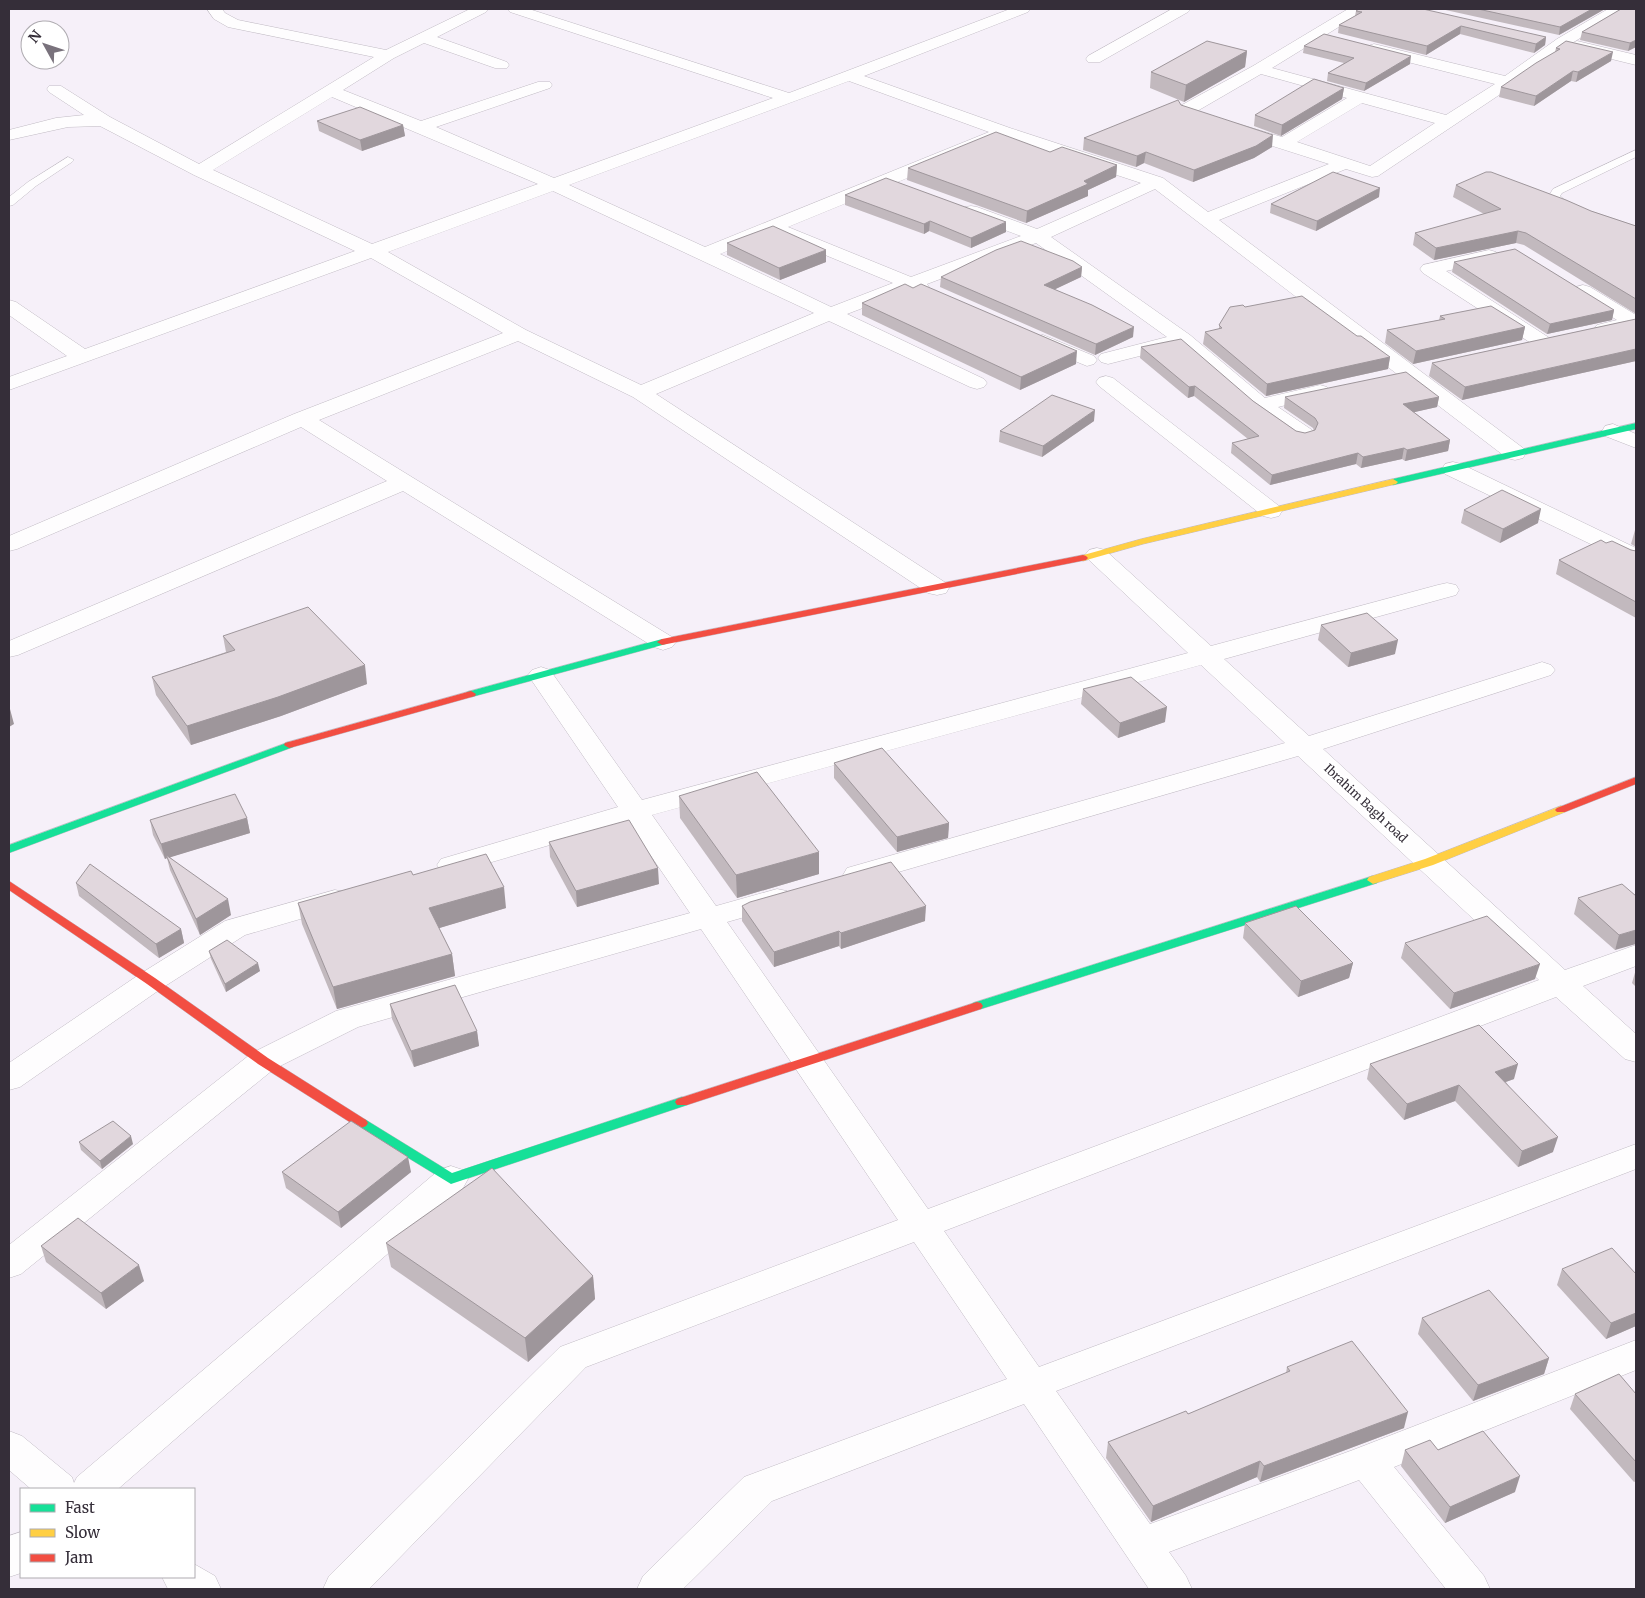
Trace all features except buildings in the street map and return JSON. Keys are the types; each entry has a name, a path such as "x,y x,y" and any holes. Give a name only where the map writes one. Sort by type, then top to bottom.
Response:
{"street":[{"path":"215,9 219,16 233,24 388,55"},
{"path":"200,172 388,55 481,9"},
{"path":"515,9 789,98"},
{"path":"9,384 849,76 1023,9"},
{"path":"1094,59 1183,9"},
{"path":"1203,116 1186,110 1259,69 1358,9"},
{"path":"1221,123 1372,172 1508,82 1607,10"},
{"path":"1316,34 1336,39"},
{"path":"422,37 501,65"},
{"path":"1543,38 1636,60"},
{"path":"1355,44 1508,82"},
{"path":"1259,69 1448,121"},
{"path":"849,76 1004,132 1157,182 1515,453"},
{"path":"422,126 544,85"},
{"path":"56,89 104,121 200,172 371,251 519,334 640,393 937,588"},
{"path":"330,90 422,126 555,184 977,384"},
{"path":"1283,144 1360,97"},
{"path":"9,135 60,122 86,119 104,121"},
{"path":"705,254 1004,132"},
{"path":"1206,219 1344,164"},
{"path":"885,180 912,190"},
{"path":"640,393 829,314 1038,236 1157,182"},
{"path":"957,206 1038,236 1183,339 1261,405 1304,435"},
{"path":"774,227 937,294"},
{"path":"1507,253 1430,269 1553,340 1514,349"},
{"path":"1567,282 1635,323"},
{"path":"9,306 83,357"},
{"path":"1589,333 1635,323"},
{"path":"1026,333 1088,360"},
{"path":"9,544 302,419 519,334"},
{"path":"1108,358 1183,339"},
{"path":"1378,378 1436,366"},
{"path":"1106,382 1271,511"},
{"path":"1261,405 1339,387"},
{"path":"302,419 663,642"},
{"path":"9,849 303,740 663,642 937,588 1097,554 1515,453 1636,426"},
{"path":"1613,431 1636,442"},
{"path":"1453,468 1636,557"},
{"path":"9,650 405,482"},
{"name":"Ibrahim Bagh road","path":"1097,554 1560,983 1636,1051"},
{"path":"426,872 635,811 1447,590"},
{"path":"833,882 1304,746 1542,670"},
{"path":"541,675 1172,1589"},
{"path":"92,1488 451,1179 807,1060 1429,862 1636,780"},
{"path":"9,885 151,981 263,1061 451,1179"},
{"path":"9,1264 263,1061 347,1019 805,890"},
{"path":"9,1080 151,981 235,928 359,892"},
{"path":"343,1589 573,1358 1636,955"},
{"path":"657,1589 758,1489 1030,1384 1636,1156"},
{"path":"1141,1545 1366,1461 1636,1355"},
{"path":"9,1447 57,1488"},
{"path":"1366,1461 1470,1589"},
{"path":"9,1560 20,1550"},
{"path":"184,1578 201,1589"}],"lane":[{"path":"1582,212 1561,204 1554,197 1558,191 1636,153"},
{"path":"9,203 32,184 68,160"}],"traffic: fast":[{"path":"1393,482 1636,426"},
{"path":"471,694 662,642"},
{"path":"9,849 289,745"},
{"path":"977,1006 1373,880"},
{"path":"361,1123 451,1179 682,1102"}],"traffic: slow":[{"path":"1083,558 1141,542 1393,482"},
{"path":"1373,880 1429,862 1561,810"}],"traffic: jam":[{"path":"662,642 1083,558"},
{"path":"289,745 471,694"},
{"path":"1561,810 1636,780"},
{"path":"9,885 151,981 263,1061 361,1123"},
{"path":"682,1102 977,1006"}]}
